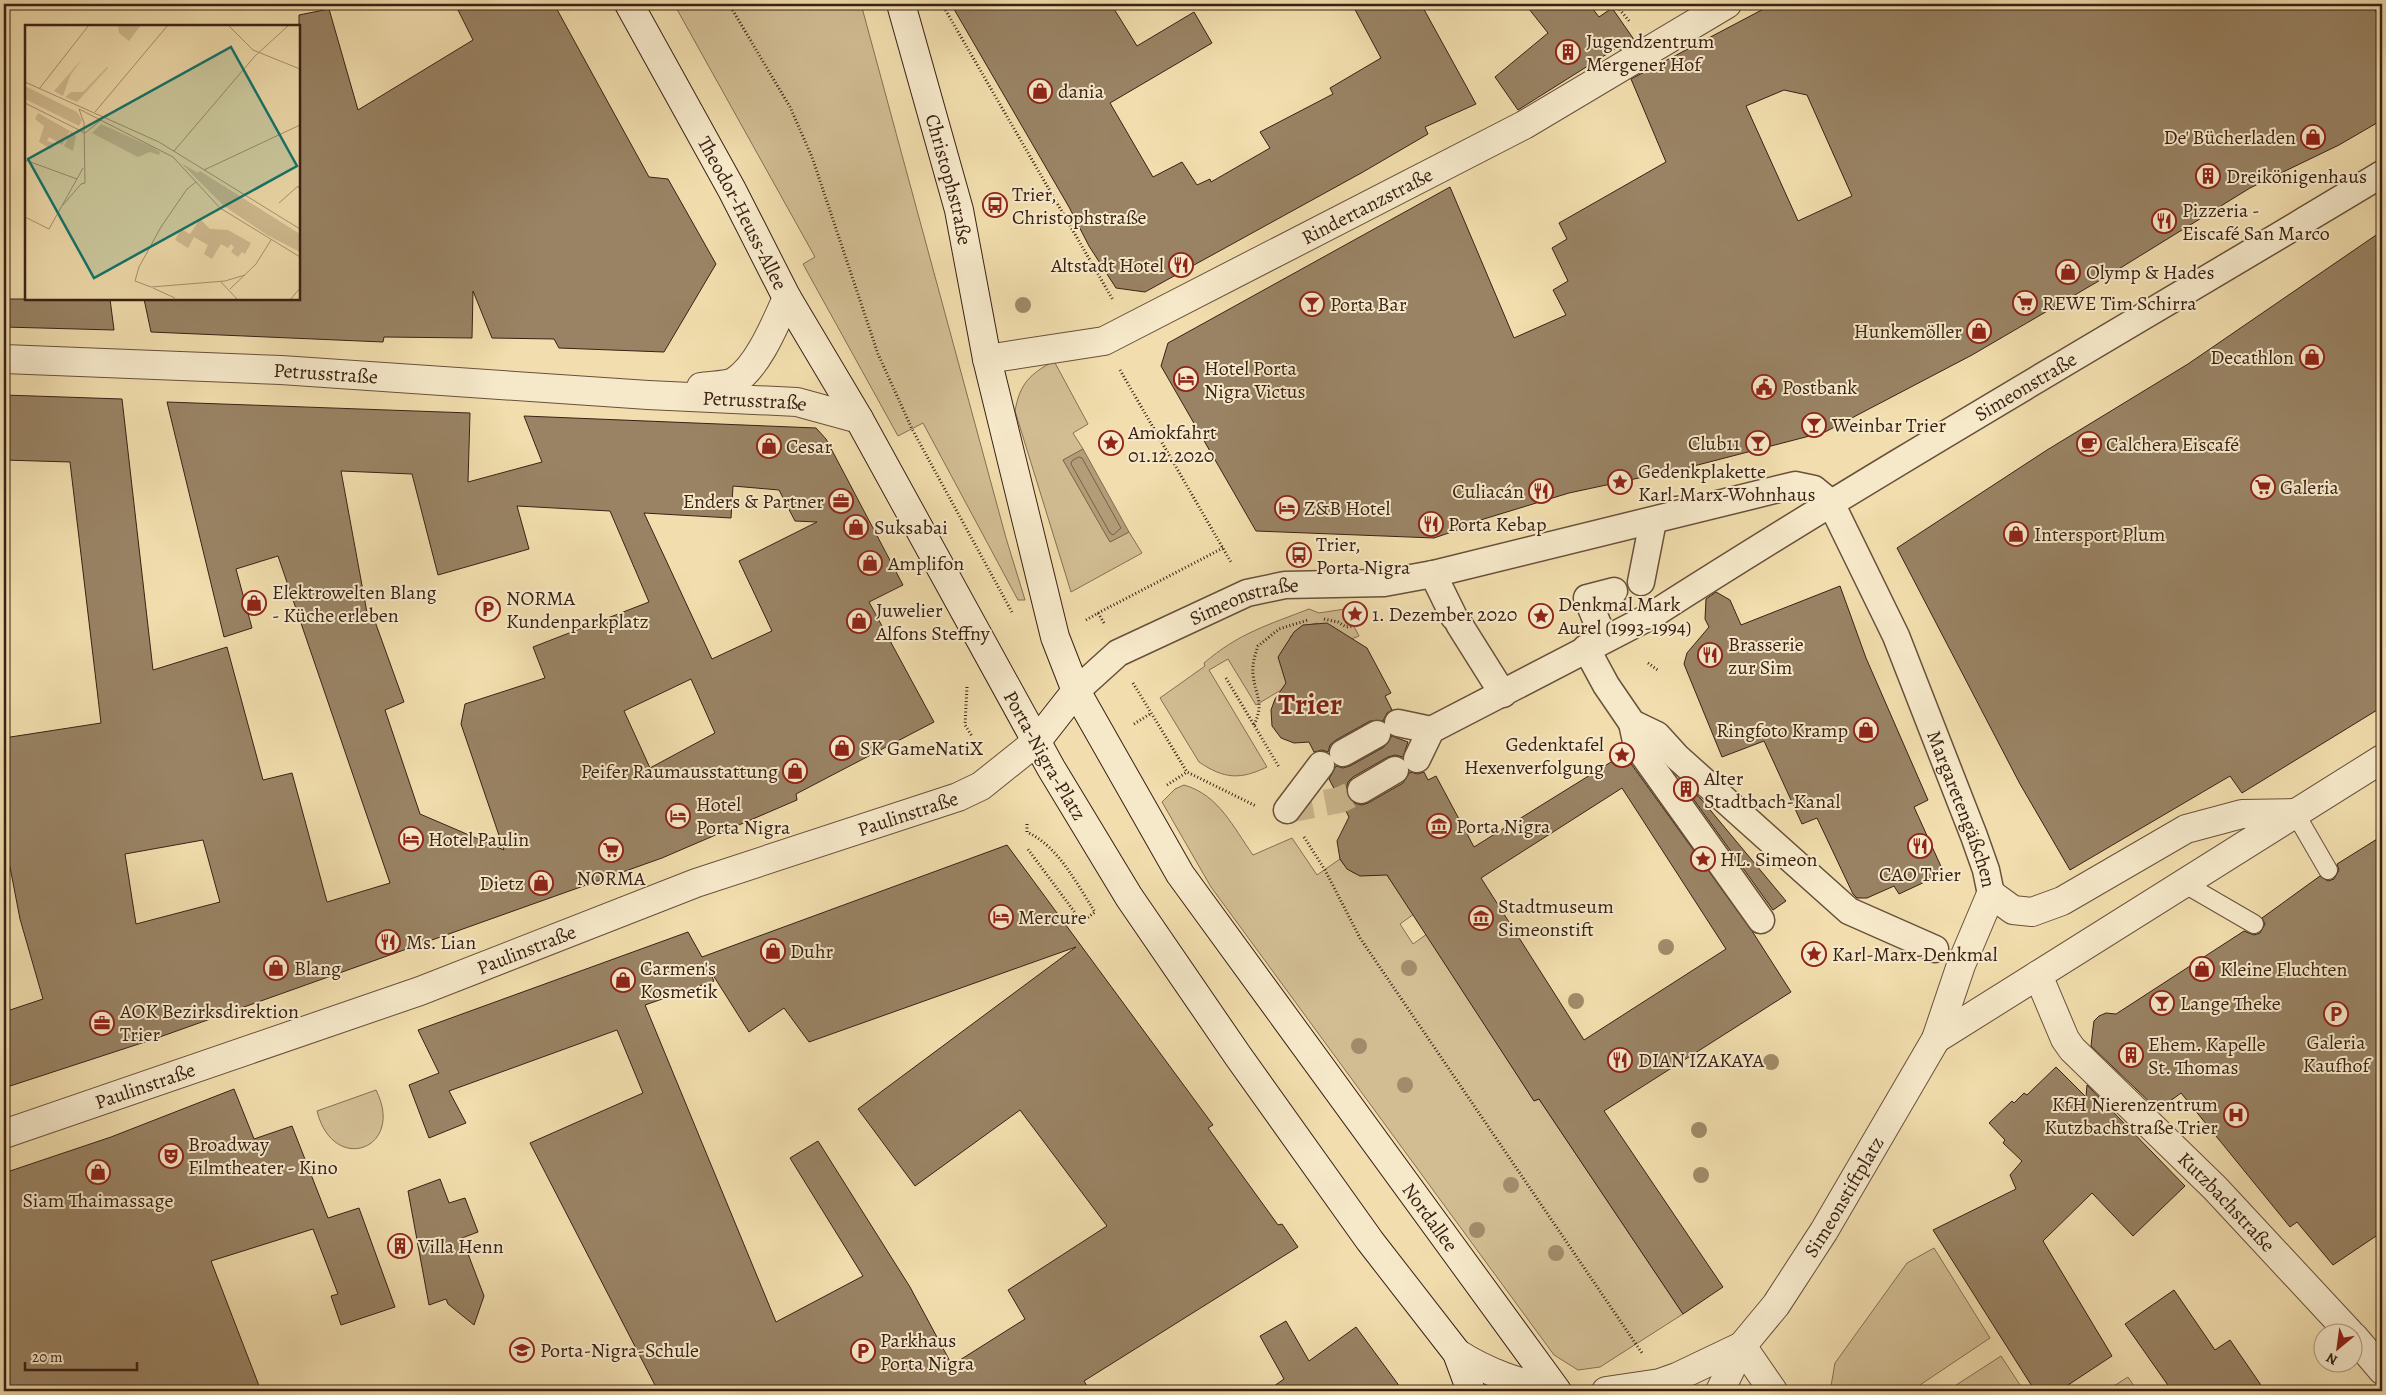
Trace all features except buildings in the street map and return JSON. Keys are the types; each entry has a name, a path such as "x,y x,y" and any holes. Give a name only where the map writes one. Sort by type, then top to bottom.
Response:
{"street":[{"name":"Theodor-Heuss-Allee","path":"629,4 732,190 787,298 859,419"},
{"name":"Christophstraße","path":"901,4 958,210 987,359"},
{"name":"Rindertanzstraße","path":"987,359 1104,341 1524,125 1728,4"},
{"name":"Simeonstraße","path":"1076,692 1118,653 1247,593 1285,585 1384,583 1433,574 1795,486 1814,489 1831,503 2382,174"},
{"name":"Petrusstraße","path":"648,395 735,381 768,340 787,298"},
{"name":"Petrusstraße","path":"4,359 281,370 648,395 797,402 859,419"},
{"path":"987,359 1055,637 1076,692"},
{"name":"Porta-Nigra-Platz","path":"859,419 1036,742 1128,897 1370,1241 1457,1353"},
{"path":"1362,790 1406,764 1431,730 1654,614 1831,503"},
{"name":"Margaretengäßchen","path":"1831,503 1896,636 1974,836 1986,870 1991,894 2013,910 2032,912 2062,901 2186,829 2242,814 2296,813"},
{"path":"1641,582 1653,521"},
{"path":"1433,574 1457,621 1503,694"},
{"path":"1614,591 1587,598 1595,643 1606,685 1632,723 1637,746 1761,920"},
{"name":"Paulinstraße","path":"4,1134 420,991 696,882 958,797 981,786 1036,742 1076,692"},
{"name":"Nordallee","path":"1076,692 1180,874 1556,1391"},
{"path":"1632,723 1657,735 1677,757 1849,910 1935,949"},
{"path":"1287,810 1332,759 1388,729 1431,730"},
{"path":"2038,975 2382,759"},
{"name":"Simeonstiftplatz","path":"1720,1391 1742,1346 1776,1306 1824,1231 1936,1039 1961,965 1991,894"},
{"name":"Simeonstiftplatz","path":"1936,1039 2038,975"},
{"name":"Kutzbachstraße","path":"2038,975 2065,1039 2072,1049 2215,1188 2340,1322"},
{"path":"1742,1346 1773,1391"},
{"name":"Simeonstiftplatz","path":"1606,1391 1660,1383 1677,1377 1742,1346"},
{"path":"2364,1349 2382,1370"},
{"path":"1457,1353 1477,1367 1514,1382 1556,1391"},
{"path":"1457,1353 1471,1391"}],"lane":[{"path":"2296,813 2328,870"},
{"path":"2185,884 2254,924"},
{"path":"1935,949 1961,965"}],"path":[{"path":"728,4 790,107 812,157 878,354 912,429 1014,616"},
{"path":"942,4 1117,308 1104,341 1234,568"},
{"path":"1098,613 1223,548"},
{"path":"1254,725 1260,714 1261,702 1253,674 1258,646 1279,629 1312,619"},
{"path":"1320,619 1338,622 1346,627 1353,626"},
{"path":"1648,663 1659,671"},
{"path":"1150,714 1187,772 1254,805 1287,810 1278,764 1226,678"},
{"path":"1164,787 1187,772"},
{"path":"1027,824 1027,832 1039,838 1054,851 1095,912 1082,922 1027,848"},
{"path":"1325,870 1360,938 1660,1383"}],"shaded area":[{"path":"674,4 861,4 1006,538 1025,600 1018,600 923,423 898,436 803,264 815,257"},
{"path":"1054,361 1088,424 1073,433 1083,449 1063,460 1110,542 1129,532 1142,553 1071,592 1015,411 1020,393 1027,380 1038,370"},
{"path":"1309,609 1319,613 1345,609 1359,636 1344,642 1319,629 1317,623 1306,626 1296,632 1290,637 1293,640 1291,684 1256,705 1228,659 1209,670 1267,767 1248,774 1232,776 1216,772 1199,762 1160,698 1205,666 1204,663 1229,644 1267,625"},
{"path":"1184,785 1207,796 1216,804 1232,823 1253,855 1292,838 1317,875 1340,859 1349,870 1359,875 1371,875 1384,871 1414,914 1400,924 1413,944 1427,934 1534,1101 1539,1099 1683,1314 1600,1367 1578,1370 1554,1355 1211,887 1162,802 1175,789"},
{"path":"376,1090 383,1111 382,1127 375,1140 364,1147 351,1148 337,1143 325,1131 317,1111"},
{"path":"1934,1248 1990,1338 1911,1391 1832,1391 1831,1386 1835,1363 1907,1263"},
{"path":"2001,1356 2024,1391 1947,1391"},
{"path":"2128,1377 2137,1391 2106,1391"}],"water":[{"path":"1083,449 1129,532 1110,542 1063,460"}],"tunnel":[{"path":"1287,810 1340,800 1361,790"}],"place":[{"name":"Jugendzentrum Mergener Hof","path":"1568,52"},
{"name":"dania","path":"1040,91"},
{"name":"De' Bücherladen","path":"2313,137"},
{"name":"Dreikönigenhaus","path":"2208,176"},
{"name":"Trier, Christophstraße","path":"995,205"},
{"name":"Pizzeria - Eiscafé San Marco","path":"2164,221"},
{"name":"Altstadt Hotel","path":"1181,265"},
{"name":"Olymp & Hades","path":"2068,272"},
{"name":"REWE Tim Schirra","path":"2025,303"},
{"name":"Porta Bar","path":"1312,304"},
{"name":"Hunkemöller","path":"1979,331"},
{"name":"Decathlon","path":"2312,357"},
{"name":"Hotel Porta Nigra Victus","path":"1186,379"},
{"name":"Postbank","path":"1764,387"},
{"name":"Weinbar Trier","path":"1814,425"},
{"name":"Amokfahrt 01.12.2020","path":"1111,443"},
{"name":"Club11","path":"1758,443"},
{"name":"Calchera Eiscafé","path":"2089,444"},
{"name":"Cesar","path":"769,446"},
{"name":"Gedenkplakette Karl-Marx-Wohnhaus","path":"1620,482"},
{"name":"Galeria","path":"2263,487"},
{"name":"Culiacán","path":"1541,491"},
{"name":"Enders & Partner","path":"841,501"},
{"name":"Z&B Hotel","path":"1287,508"},
{"name":"Porta Kebap","path":"1431,524"},
{"name":"Suksabai","path":"856,527"},
{"name":"Intersport Plum","path":"2016,534"},
{"name":"Trier, Porta Nigra","path":"1299,555"},
{"name":"Amplifon","path":"870,563"},
{"name":"Elektrowelten Blang - Küche erleben","path":"254,603"},
{"name":"NORMA Kundenparkplatz","path":"488,609"},
{"name":"1. Dezember 2020","path":"1355,614"},
{"name":"Denkmal Mark Aurel (1993-1994)","path":"1541,616"},
{"name":"Juwelier Alfons Steffny","path":"859,621"},
{"name":"Brasserie zur Sim","path":"1710,655"},
{"name":"Ringfoto Kramp","path":"1866,730"},
{"name":"SK GameNatiX","path":"842,748"},
{"name":"Gedenktafel Hexenverfolgung","path":"1622,755"},
{"name":"Peifer Raumausstattung","path":"795,771"},
{"name":"Alter Stadtbach-Kanal","path":"1686,789"},
{"name":"Hotel Porta Nigra","path":"678,816"},
{"name":"Porta Nigra","path":"1439,826"},
{"name":"Hotel Paulin","path":"411,839"},
{"name":"CAO Trier","path":"1920,846"},
{"name":"NORMA","path":"611,850"},
{"name":"HL. Simeon","path":"1703,859"},
{"name":"Dietz","path":"541,883"},
{"name":"Mercure","path":"1001,917"},
{"name":"Stadtmuseum Simeonstift","path":"1481,918"},
{"name":"Ms. Lian","path":"388,942"},
{"name":"Duhr","path":"773,951"},
{"name":"Karl-Marx-Denkmal","path":"1814,954"},
{"name":"Blang","path":"276,968"},
{"name":"Kleine Fluchten","path":"2202,969"},
{"name":"Carmen's Kosmetik","path":"623,980"},
{"name":"Lange Theke","path":"2162,1003"},
{"name":"Galeria Kaufhof","path":"2336,1014"},
{"name":"AOK Bezirksdirektion Trier","path":"102,1023"},
{"name":"Ehem. Kapelle St. Thomas","path":"2131,1055"},
{"name":"DIAN IZAKAYA","path":"1620,1060"},
{"name":"KfH Nierenzentrum Kutzbachstraße Trier","path":"2236,1115"},
{"name":"Broadway Filmtheater - Kino","path":"171,1156"},
{"name":"Siam Thaimassage","path":"98,1172"},
{"name":"Villa Henn","path":"400,1246"},
{"name":"Porta-Nigra-Schule","path":"522,1350"},
{"name":"Parkhaus Porta Nigra","path":"863,1351"}],"district":[{"name":"Trier","path":"1310,704"}]}
